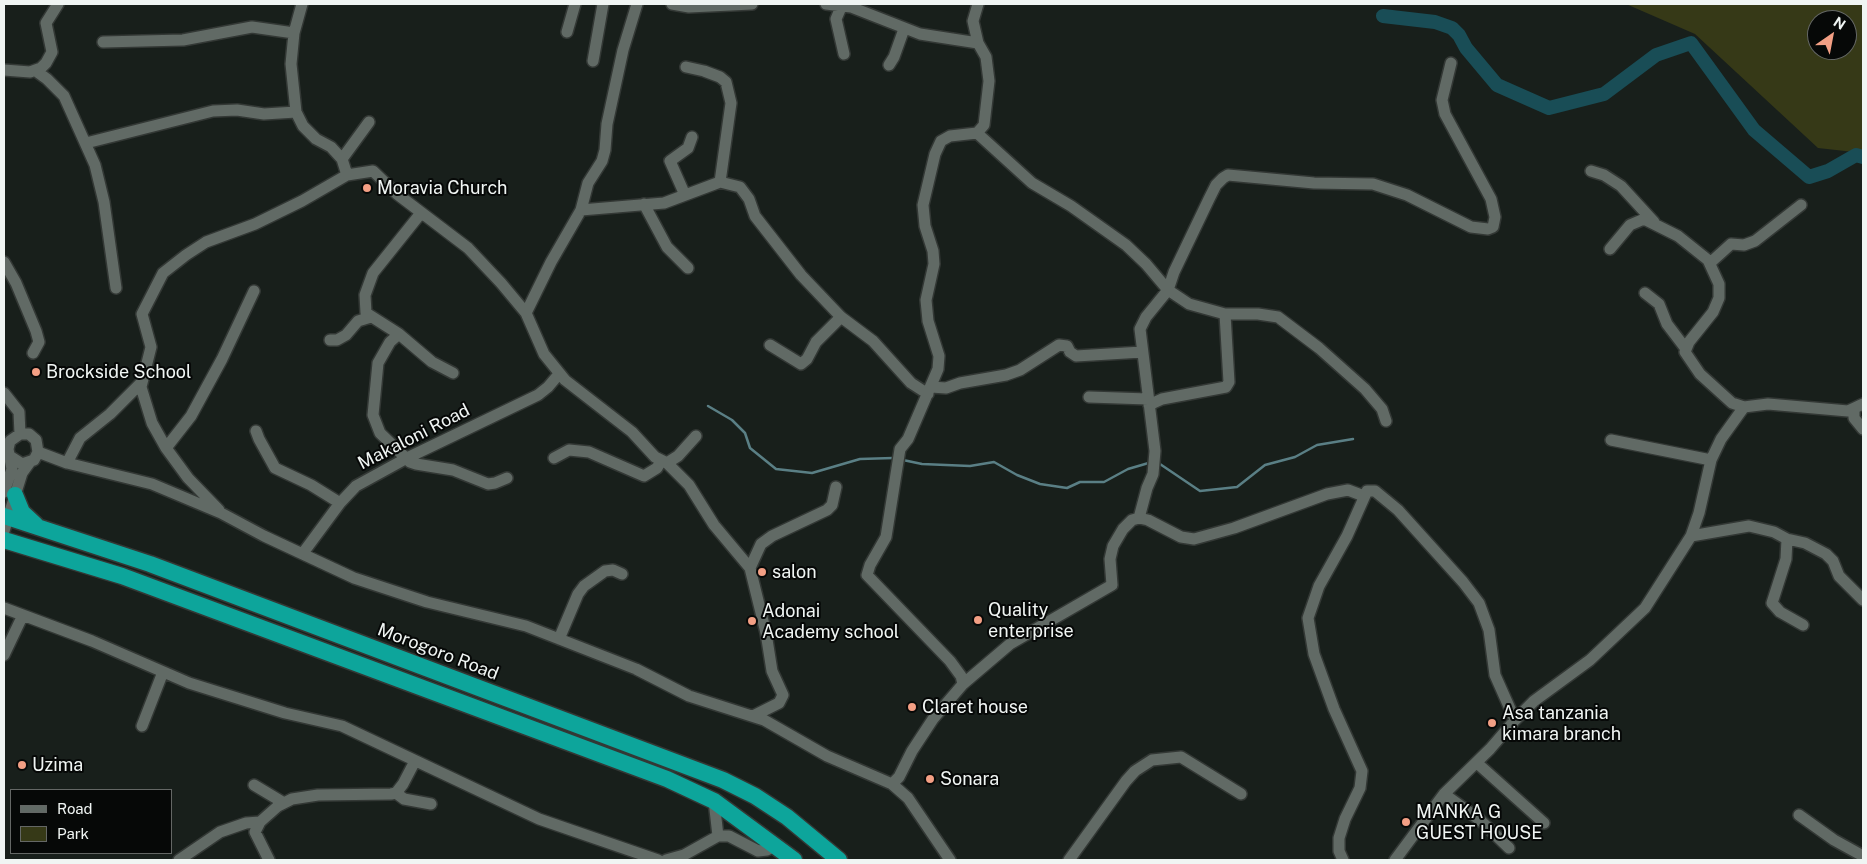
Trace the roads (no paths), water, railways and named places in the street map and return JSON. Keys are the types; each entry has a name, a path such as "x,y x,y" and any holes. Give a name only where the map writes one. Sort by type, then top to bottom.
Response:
{"highway":[{"path":"9,494 22,512 38,527"},
{"name":"Morogoro Road","path":"5,521 38,527 150,564 723,780 755,796 787,817 839,860"},
{"path":"4,540 122,576 630,764 714,801 794,860"},
{"path":"4,554 17,547 32,547"}],"street":[{"path":"36,71 46,63 52,52 46,23 58,4"},
{"path":"302,4 294,33 292,64 296,112 303,126 316,139 331,147 342,158 347,175"},
{"path":"567,32 575,4"},
{"path":"593,61 603,4"},
{"path":"526,314 551,262 581,210 588,183 602,161 607,124 623,50 637,4"},
{"path":"672,4 688,7 750,4"},
{"path":"826,4 842,5 920,34 978,43"},
{"path":"963,684 961,676 950,660 867,575 870,565 886,537 900,449 908,439 938,370 939,356 928,321 927,307 934,264 933,251 925,226 923,205 935,154 941,141 950,136 977,132 984,125 989,80 986,58 978,43 973,21 978,4"},
{"path":"842,5 836,19 844,54"},
{"path":"103,42 183,40 252,27 294,33"},
{"path":"889,65 894,57 904,29"},
{"path":"1139,518 1153,474 1154,452 1140,329 1146,317 1168,290 1174,272 1216,185 1228,175 1314,184 1373,184 1407,195 1472,227 1488,229 1493,227 1496,217 1490,199 1445,114 1442,100 1451,63"},
{"path":"686,68 704,71 720,77 726,82 731,103 720,182"},
{"path":"4,70 36,71 60,90 86,143 100,182 115,265 116,288"},
{"path":"86,143 213,111 237,110 264,114 296,112"},
{"path":"342,158 369,122"},
{"path":"977,132 1032,183 1071,206 1126,245 1146,264 1168,290 1190,304 1225,314 1258,314 1278,317 1319,348 1365,389 1382,409 1386,421"},
{"path":"685,196 670,161 688,148 692,137"},
{"path":"221,512 188,478 166,448 152,423 142,392 141,382 151,347 142,314 163,274 186,255 206,242 255,224 347,175 373,171 421,213 468,248 501,283 526,314 544,354 559,374 632,432 655,457 666,464 689,485 714,525 750,568 766,633 772,670 783,695 779,703 753,716"},
{"path":"1591,171 1604,175 1620,186 1655,224"},
{"path":"581,210 664,203 720,182 740,186 749,199 755,216 801,275 841,317 873,341 911,383 930,391 960,383 1006,375 1020,370 1059,345 1067,346 1070,352 1076,356 1142,352"},
{"path":"644,204 667,247 688,268"},
{"path":"1710,263 1731,244 1748,245 1755,241 1801,205"},
{"path":"421,213 374,273 365,295 366,313 399,334 432,362 454,373"},
{"path":"1610,249 1634,222 1644,219 1690,244 1710,263 1719,284 1719,298 1713,312 1686,349"},
{"path":"4,262 16,283 36,331 39,342 33,353"},
{"path":"166,448 191,416 222,359 254,291"},
{"path":"1645,293 1659,304 1667,324 1686,349 1690,362 1725,398 1744,408 1768,404 1812,408 1859,407 1854,418 1863,429"},
{"path":"1089,397 1148,402 1226,387 1229,382 1225,314"},
{"path":"330,340 338,340 346,335 358,321 372,317"},
{"path":"770,345 801,364 807,359 816,342 841,317"},
{"path":"399,334 390,342 378,363 374,420 383,436 416,464 453,470 488,484 495,484 507,478"},
{"name":"Makaloni Road","path":"303,553 340,503 356,486 407,458 538,395 559,374"},
{"path":"66,462 80,438 110,414 141,382"},
{"path":"4,393 19,412 20,434"},
{"path":"1395,860 1444,794 1478,763 1514,720 1534,701 1590,660 1641,612 1691,536 1699,513 1710,460 1721,439 1744,408"},
{"path":"256,431 258,439 275,468 311,485 340,503"},
{"path":"5,521 12,469 11,457 6,444 13,437 20,434 29,434 36,440 38,452 9,494"},
{"path":"554,458 569,450 589,452 644,476 678,456 696,436"},
{"path":"1611,440 1710,460"},
{"path":"38,452 66,462 137,480 221,512 264,536 354,578 428,602 526,626 636,669 689,696 753,716 774,725 827,756 892,784 908,798 950,860"},
{"path":"11,457 18,463 30,462"},
{"path":"750,568 761,544 772,536 827,510 832,505 836,487"},
{"path":"892,784 899,777 912,751 933,719 963,684 1010,644 1112,585 1110,559 1113,546 1123,529 1132,520 1139,518 1181,537 1194,539 1234,528 1327,494 1348,490 1364,496"},
{"path":"1343,860 1339,851 1339,838 1345,818 1360,788 1362,772 1334,710 1314,654 1308,618 1319,586 1347,536 1367,491 1372,490 1388,501 1476,598 1489,630 1498,684 1514,720"},
{"path":"1691,536 1749,526 1770,530 1787,539 1800,542 1826,554 1832,561 1839,576 1863,600"},
{"path":"1787,539 1786,559 1772,603 1780,612 1803,625"},
{"path":"559,639 578,594 584,586 605,571 613,570 622,574"},
{"path":"4,608 92,641 163,672 237,699 342,726 539,819 658,860"},
{"path":"4,655 23,615"},
{"path":"142,726 163,672"},
{"path":"1069,860 1134,771 1152,760 1181,757 1241,794"},
{"path":"396,793 415,761"},
{"path":"1478,763 1544,823"},
{"path":"254,785 284,803"},
{"path":"269,860 255,832 260,822 284,803 318,795 361,796 396,793 404,798 431,804"},
{"path":"1444,794 1480,820 1509,848"},
{"path":"714,801 718,836"},
{"path":"1799,815 1834,840 1863,856"},
{"path":"180,860 220,832 246,823 260,822"},
{"path":"666,860 684,855 718,836 729,836 758,851 767,850 774,846"}],"waterway":[{"path":"1383,16 1435,22 1452,28 1497,85 1549,108 1604,94 1656,55 1691,43 1754,130 1809,177 1828,171 1856,155 1863,157"},
{"path":"708,406 732,420 745,433 750,448 776,469 812,473 860,459 893,458"},
{"path":"1157,462 1200,491 1237,487 1265,465 1295,457 1317,445 1353,439"},
{"path":"903,460 922,464 970,466 994,462 1017,475 1040,484 1067,488 1080,482 1104,482 1128,469 1152,462"}],"place":[{"name":"Moravia Church","path":"367,188"},
{"name":"Brockside School","path":"36,372"},
{"name":"salon","path":"762,572"},
{"name":"Quality enterprise","path":"978,620"},
{"name":"Adonai Academy school","path":"752,621"},
{"name":"Claret house","path":"912,707"},
{"name":"Asa tanzania kimara branch","path":"1492,723"},
{"name":"Uzima","path":"22,765"},
{"name":"Sonara","path":"930,779"},
{"name":"MANKA G GUEST HOUSE","path":"1406,822"}]}
